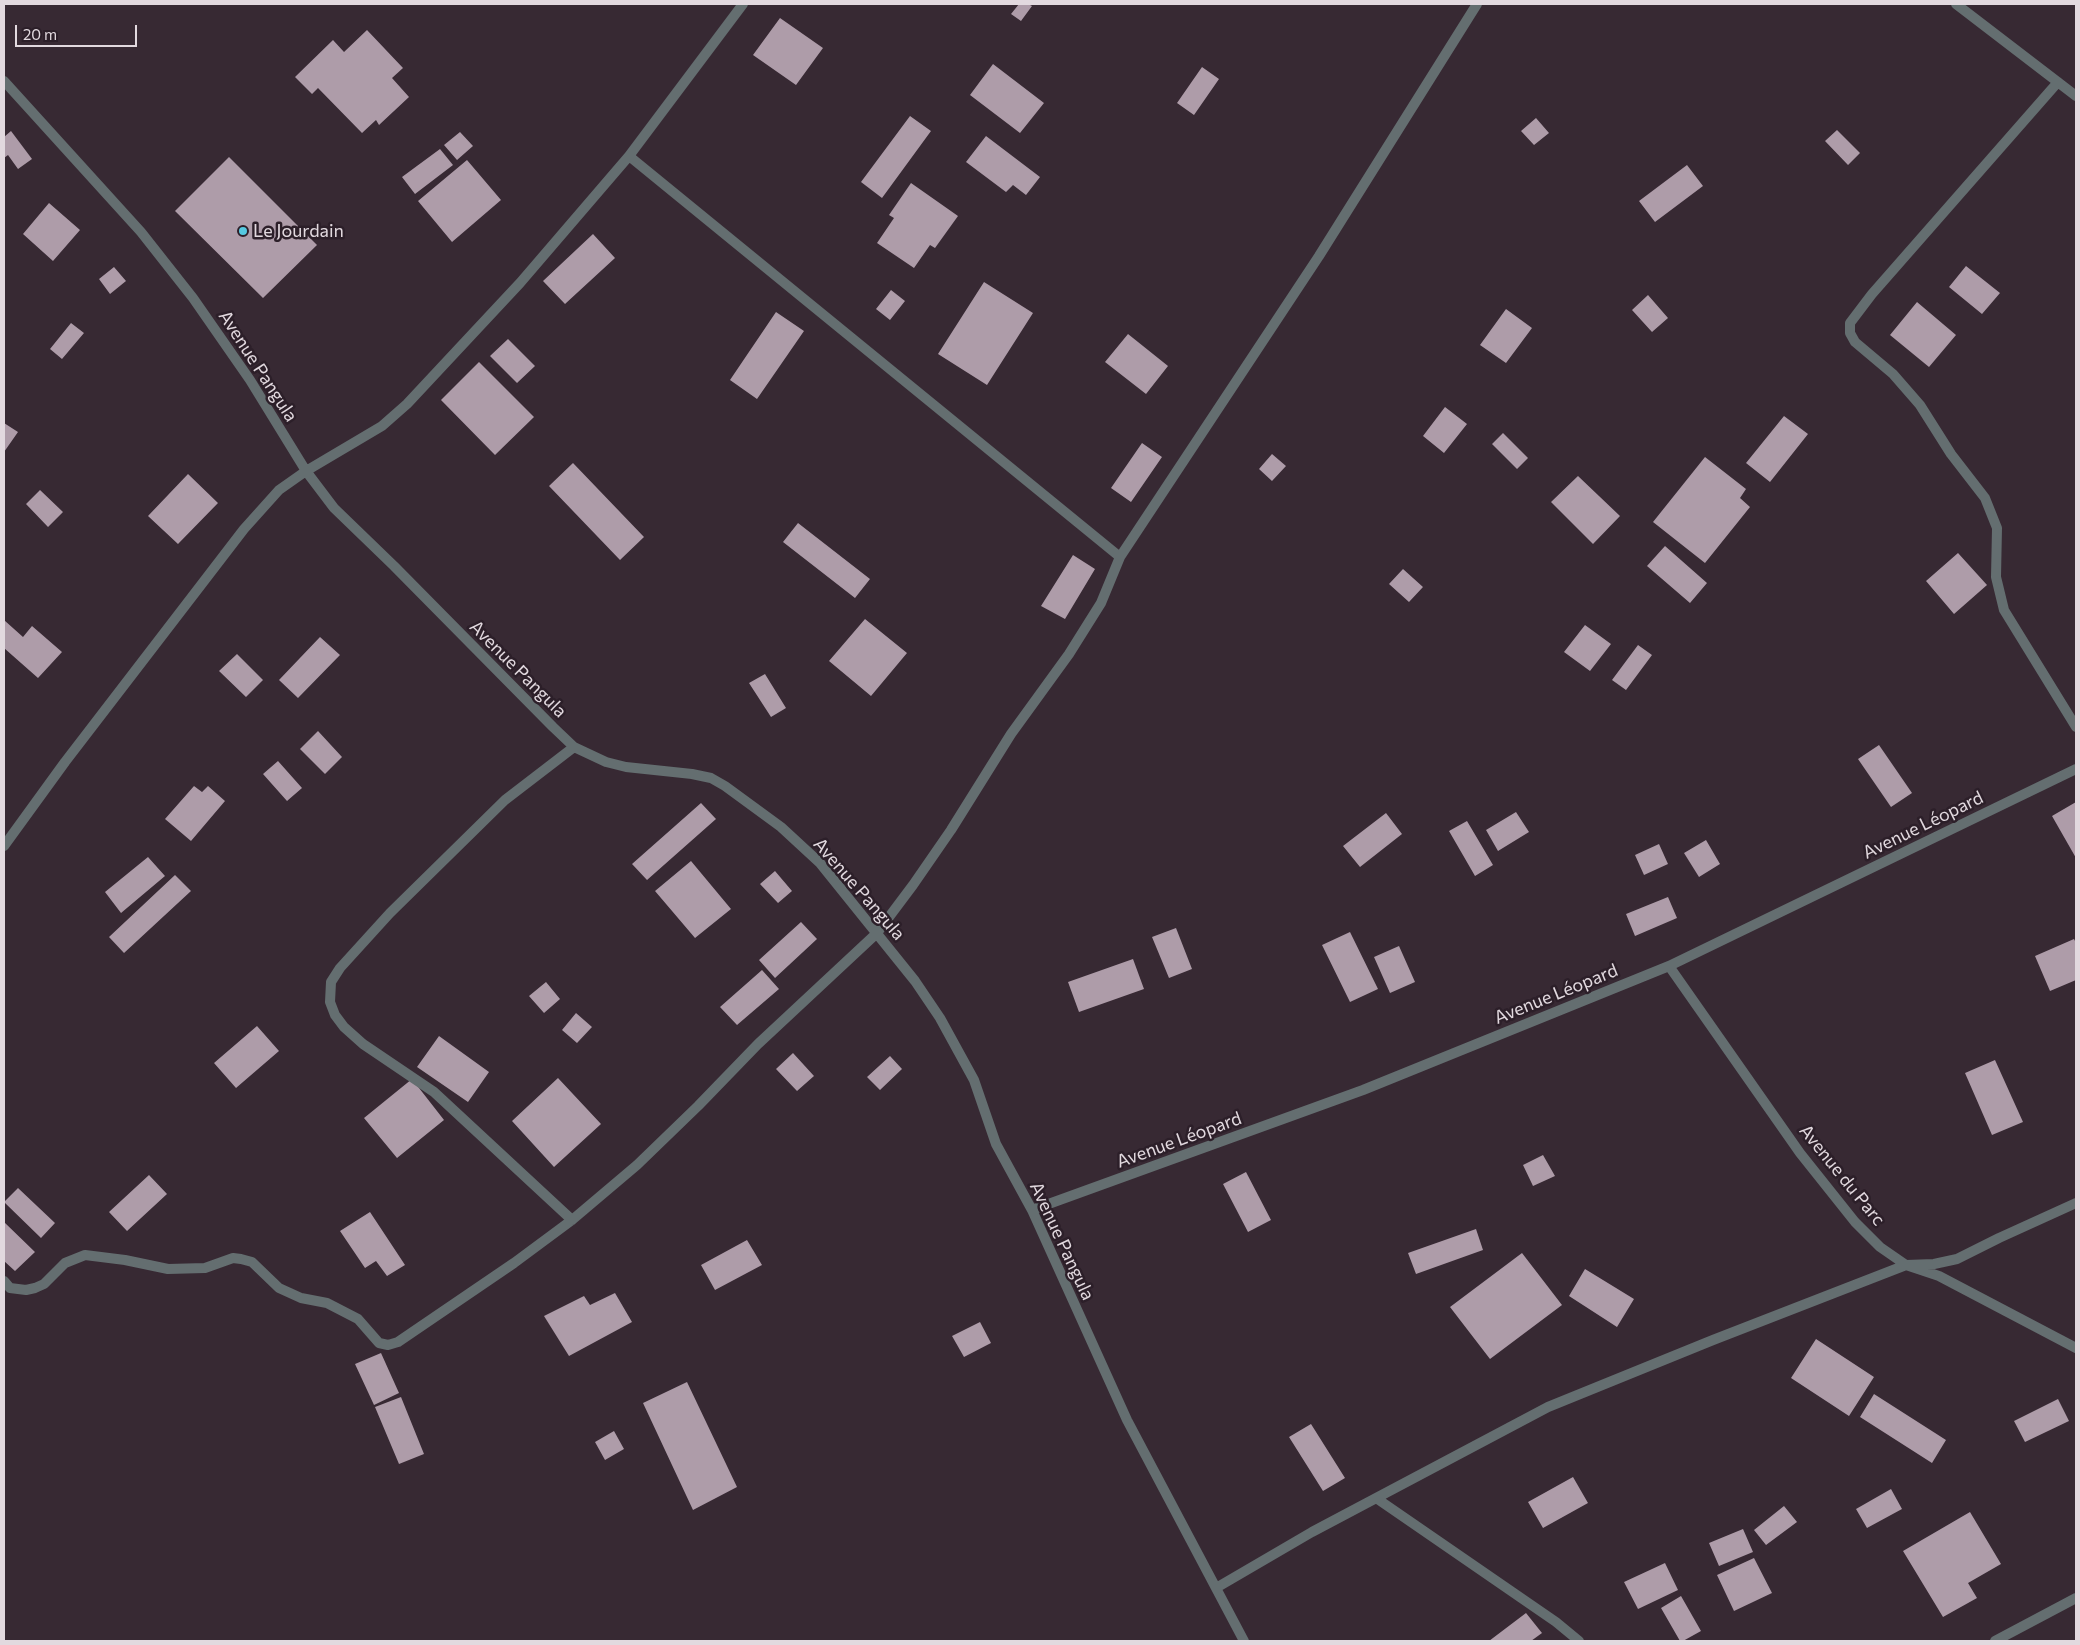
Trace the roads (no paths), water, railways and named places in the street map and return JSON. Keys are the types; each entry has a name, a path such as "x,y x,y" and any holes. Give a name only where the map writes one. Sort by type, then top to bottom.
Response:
{"street":[{"path":"4,846 65,762 238,536 278,490 306,471 382,426 407,404 520,283 629,156 743,4"},
{"path":"4,1281 10,1288 26,1290 35,1288 44,1284 65,1263 85,1255 125,1260 168,1269 205,1268 233,1258 241,1259 252,1262 279,1288 301,1298 327,1303 358,1319 379,1343 388,1345 398,1342 514,1264 572,1220 636,1165 698,1106 758,1044 877,933 919,877 1011,734 1069,654 1101,603 1120,557 1319,256 1476,4"},
{"path":"1956,4 2076,96"},
{"name":"Avenue Pangula","path":"4,81 141,232 193,298 250,380 306,471 334,508 574,747 606,762 635,768 692,774 711,778 725,786 781,827 820,863 916,981 940,1018 974,1080 996,1144 1032,1210 1127,1420 1244,1641"},
{"path":"2058,82 1872,294 1850,322 1850,333 1855,342 1893,374 1920,405 1951,454 1985,498 1997,528 1996,577 2004,610 2076,727"},
{"path":"629,156 1120,557"},
{"path":"572,1220 434,1092 362,1044 344,1027 335,1014 330,1002 331,982 340,968 390,913 505,800 574,747"},
{"name":"Avenue Léopard","path":"1032,1210 1363,1090 1669,966 2076,769"},
{"name":"Avenue du Parc","path":"1669,966 1830,1193 1880,1247 1906,1265 1939,1276 2076,1348"},
{"path":"1216,1588 1312,1532 1548,1407 1906,1265 1934,1264 1957,1259 2076,1203"},
{"path":"1376,1498 1556,1622 1579,1641"},
{"path":"1995,1641 2076,1598"}],"place":[{"name":"Le Jourdain","path":"243,231"}]}
